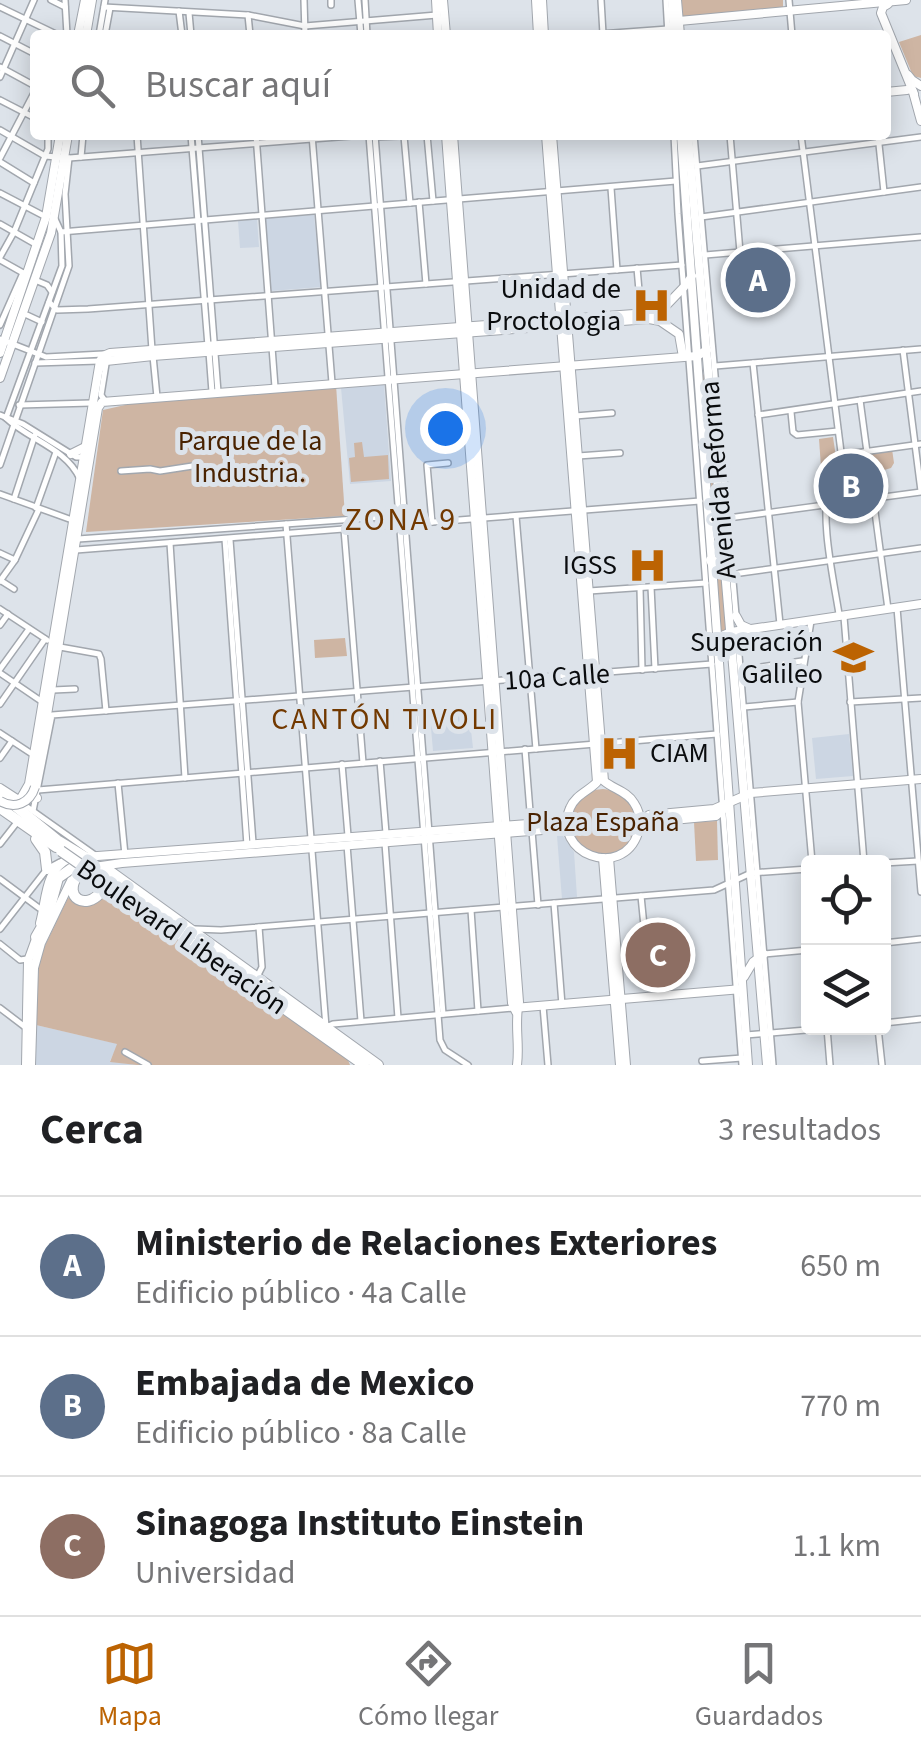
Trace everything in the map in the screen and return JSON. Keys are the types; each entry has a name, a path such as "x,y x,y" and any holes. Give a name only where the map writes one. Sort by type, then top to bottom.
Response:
{"highway":[{"name":"Boulevard Liberación","path":"6,798 18,821 68,858 171,929 180,928 206,942 378,1065"},
{"path":"6,798 56,840 68,858 73,893 78,899 88,901 100,893 101,868"},
{"name":"Boulevard Liberación","path":"30,811 68,858"},
{"path":"51,923 68,858"},
{"path":"36,937 47,918 68,858"},
{"path":"47,869 68,858 101,868 180,928"},
{"name":"Boulevard Liberación","path":"180,928 350,1060 364,1065"}],"main road":[{"path":"79,30 88,0"},
{"path":"86,30 88,0"},
{"path":"440,0 437,15 441,30"},
{"path":"440,0 442,30"},
{"path":"539,0 541,30"},
{"path":"672,0 674,30 790,11 906,0"},
{"path":"887,30 881,14 883,7 898,1"},
{"path":"884,16 890,30"},
{"path":"891,33 910,92"},
{"path":"891,41 920,116"},
{"path":"906,71 921,86"},
{"path":"891,93 910,92"},
{"path":"0,353 50,218 59,140"},
{"path":"28,276 50,218 57,157 66,140"},
{"path":"449,140 520,1065"},
{"path":"549,140 589,591 592,674"},
{"name":"Avenida Reforma","path":"684,140 692,276 690,356 701,428 699,446 725,748 731,882 740,951 744,1063"},
{"name":"Avenida Reforma","path":"685,140 698,219 707,350 712,365 718,487 729,574 739,740 770,1065"},
{"path":"678,199 685,189"},
{"path":"698,219 704,241"},
{"path":"6,798 30,784 93,404 105,361 212,348 645,316 660,312 684,287 705,255"},
{"path":"645,316 678,332 690,356 712,365"},
{"path":"0,378 5,341"},
{"path":"52,716 53,642 62,630 76,550 72,544 80,479 98,408 105,401 690,356 707,350"},
{"path":"568,366 600,781"},
{"path":"694,418 701,428"},
{"path":"71,454 86,454"},
{"path":"718,487 725,495"},
{"path":"702,526 709,540"},
{"path":"723,540 730,532"},
{"path":"710,560 718,561 724,556"},
{"path":"710,560 729,574"},
{"path":"707,600 713,591"},
{"path":"717,646 724,635 734,632 921,604"},
{"path":"736,616 750,629"},
{"path":"714,694 720,683"},
{"path":"6,798 9,805 21,804 36,792 52,691"},
{"path":"739,740 746,725"},
{"path":"716,734 725,748"},
{"path":"726,773 746,793"},
{"path":"640,823 716,816 746,793 916,779"},
{"path":"600,781 630,798 640,823 633,844 606,858 582,851 575,845 567,825 576,799 600,781"},
{"path":"6,798 36,792"},
{"path":"68,858 94,867 567,825"},
{"path":"749,854 755,840"},
{"path":"68,858 101,868 125,855 311,845"},
{"path":"606,858 623,1065"},
{"path":"517,1010 740,986 760,955 736,935 730,914"},
{"path":"29,1065 34,968 51,923"},
{"path":"29,1065 29,956 36,937"},
{"path":"762,1010 767,994"}],"street":[{"path":"0,77 34,0"},
{"path":"51,0 65,3 67,30"},
{"path":"304,0 305,30"},
{"path":"361,0 364,30"},
{"path":"601,0 604,30"},
{"path":"789,0 792,30"},
{"path":"103,30 107,5 248,14 305,26 437,15"},
{"path":"0,7 48,30"},
{"path":"179,11 181,30"},
{"path":"189,12 191,30"},
{"path":"248,14 250,30"},
{"path":"0,36 30,52"},
{"path":"2,68 30,86"},
{"path":"30,99 0,160 34,183"},
{"path":"0,100 30,115"},
{"path":"0,130 57,157 288,140"},
{"path":"891,138 921,137"},
{"path":"48,140 48,149 57,157 65,180 62,262 20,392 3,417 71,454"},
{"path":"81,157 83,140"},
{"path":"137,140 157,397"},
{"path":"195,140 215,392"},
{"path":"256,140 274,387"},
{"path":"312,140 332,383"},
{"path":"370,140 441,1046 465,1064"},
{"path":"404,140 410,203"},
{"path":"426,140 434,201"},
{"path":"683,140 676,182 699,446 716,734 726,810"},
{"path":"686,140 697,166 698,219 921,187"},
{"path":"730,140 740,252"},
{"path":"802,140 841,455 841,465 831,474 826,504 842,617 863,855"},
{"path":"840,140 841,148"},
{"path":"697,166 841,148 874,140"},
{"path":"878,140 884,192"},
{"path":"52,292 47,285 0,258 34,183 57,157"},
{"path":"64,231 676,182"},
{"path":"610,187 617,270"},
{"path":"0,192 50,218 64,231 69,266 55,310 32,358"},
{"path":"420,202 426,284"},
{"path":"0,224 38,245"},
{"path":"705,255 921,237"},
{"path":"704,241 712,365 921,349"},
{"path":"55,310 682,265"},
{"path":"636,268 645,316"},
{"path":"0,325 28,276"},
{"path":"0,300 10,305"},
{"path":"48,302 55,310"},
{"path":"26,315 42,322"},
{"path":"5,341 32,358 105,361"},
{"path":"728,518 921,493 918,445 903,350"},
{"path":"32,358 105,361"},
{"path":"105,361 105,401"},
{"path":"753,364 780,625"},
{"path":"758,415 921,391"},
{"path":"0,465 20,405 20,392"},
{"path":"714,394 730,532 729,574 746,725 746,793 755,840 754,873"},
{"path":"860,400 916,779 921,892"},
{"path":"20,405 93,404"},
{"path":"790,410 795,434 838,431"},
{"path":"575,416 612,413"},
{"path":"35,435 73,465 80,479"},
{"path":"14,499 35,435"},
{"path":"841,455 918,445"},
{"path":"14,590 0,580 15,560 56,452"},
{"path":"578,456 620,453"},
{"path":"432,522 427,465 448,463"},
{"path":"121,471 199,465"},
{"path":"0,494 37,508 74,529 230,529 401,515"},
{"path":"76,550 700,501"},
{"path":"516,516 536,748"},
{"path":"286,524 326,1028 333,1024 517,1010"},
{"path":"230,529 227,538 250,846"},
{"path":"344,529 364,763"},
{"path":"170,544 185,778"},
{"path":"729,574 921,548"},
{"path":"0,553 15,560"},
{"path":"589,591 706,583"},
{"path":"651,587 656,669"},
{"path":"640,588 642,670"},
{"path":"0,608 53,642 99,654 106,711"},
{"path":"0,625 8,614"},
{"path":"811,621 798,702 811,855"},
{"path":"29,629 0,671 44,703"},
{"path":"0,704 53,642"},
{"path":"712,664 717,646"},
{"path":"741,670 803,661"},
{"name":"10a Calle","path":"52,716 712,664"},
{"path":"52,691 76,689"},
{"path":"850,702 921,698"},
{"path":"744,707 798,702"},
{"path":"30,811 52,716"},
{"path":"0,732 35,756"},
{"path":"36,792 716,734"},
{"path":"0,758 12,741"},
{"path":"525,750 538,905"},
{"path":"380,761 398,1018"},
{"path":"342,764 361,1022"},
{"path":"118,783 125,855"},
{"path":"6,798 30,811 101,868"},
{"path":"0,844 18,821"},
{"path":"891,862 920,860"},
{"path":"0,929 47,869"},
{"path":"180,928 220,930 714,890 754,873 801,870"},
{"path":"0,880 38,908"},
{"path":"730,914 731,882"},
{"path":"641,896 646,936 654,940"},
{"path":"554,904 562,1005"},
{"path":"471,910 478,1011"},
{"path":"256,978 262,967 259,926"},
{"path":"206,942 207,935 220,930"},
{"path":"736,935 744,1036 801,1030"},
{"path":"891,941 921,939"},
{"path":"0,944 20,960 29,956"},
{"path":"767,1032 767,994 760,955 801,951"},
{"path":"543,1006 548,1065"},
{"path":"0,1008 26,1028"},
{"path":"891,1024 921,1020"},
{"path":"828,1035 830,1065"},
{"path":"881,1035 882,1065"},
{"path":"126,1052 148,1065"},
{"path":"702,1061 744,1063"}],"shaded area":[{"path":"314,215 321,287 271,291 265,218"},
{"path":"257,219 259,247 240,248 238,221"},
{"path":"384,385 391,481 350,484 341,388"},
{"path":"469,712 473,748 433,751 430,716"},
{"path":"849,734 853,776 816,779 812,738"},
{"path":"557,836 563,836 574,852 577,897 562,899"},
{"path":"36,1025 118,1044 110,1061 137,1065 36,1065"}],"green space":[{"path":"681,0 783,0 783,8 682,17"},
{"path":"921,35 921,78 913,76 899,42"},
{"path":"694,369 706,376 727,630 715,647"},
{"name":"Parque de la Industria.","path":"336,385 345,516 86,532 103,410 156,398"},
{"path":"833,437 837,464 821,467 819,439"},
{"path":"362,442 364,457 388,455 389,479 351,482 349,458 355,457 354,443"},
{"path":"892,449 891,468 871,468 868,453"},
{"path":"345,638 347,656 315,658 314,640"},
{"name":"Plaza España","path":"603,789 626,799 636,822 626,845 603,855 580,845 570,822 580,799"},
{"path":"717,821 718,860 696,861 694,822"},
{"path":"107,891 340,1052 350,1065 110,1062 117,1044 36,1025 39,958 68,898 82,904 97,902"}],"place":[{"name":"Ministerio de Relaciones Exteriores","path":"758,280"},
{"name":"Unidad de Proctologia","path":"651,305"},
{"name":"Embajada de Mexico","path":"851,486"},
{"name":"IGSS","path":"647,565"},
{"name":"Superación Galileo","path":"853,658"},
{"name":"CIAM","path":"620,753"},
{"name":"Sinagoga Instituto Einstein","path":"658,955"}],"district":[{"name":"ZONA 9","path":"401,520"},
{"name":"CANTÓN TIVOLI","path":"385,719"}]}
